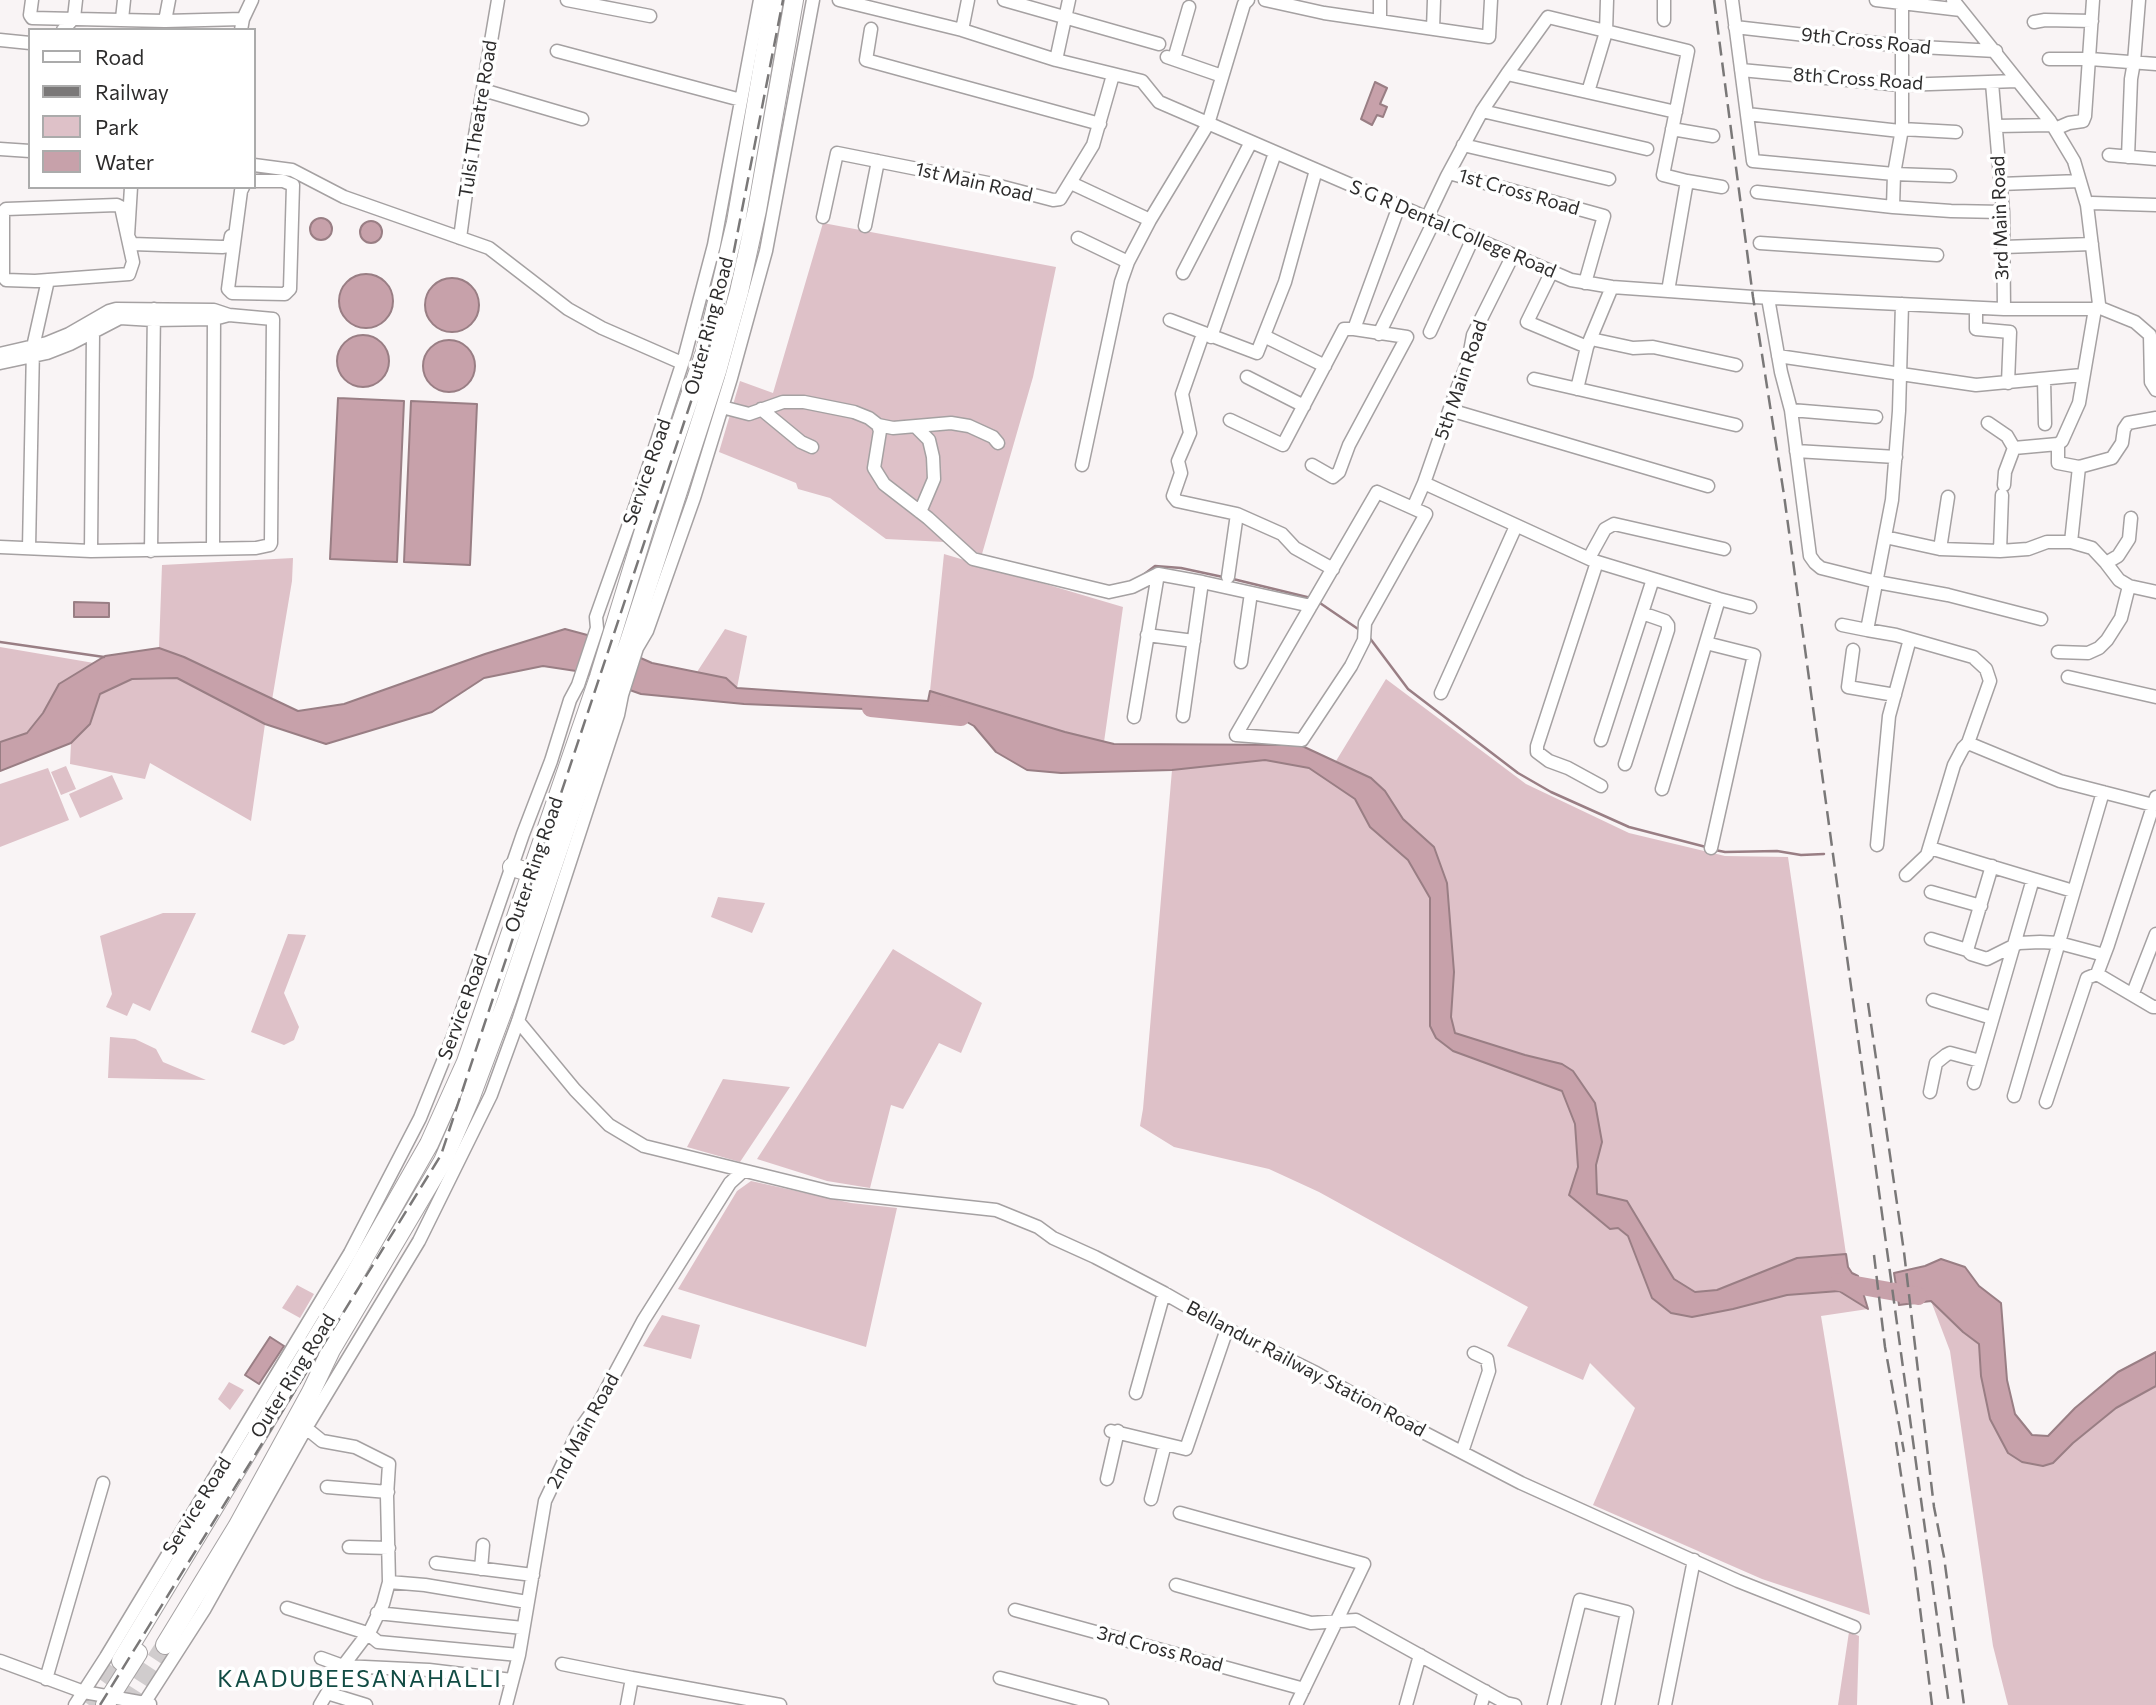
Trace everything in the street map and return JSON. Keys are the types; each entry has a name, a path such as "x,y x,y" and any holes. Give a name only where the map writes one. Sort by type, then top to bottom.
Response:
{"highway":[{"name":"Outer Ring Road","path":"165,1645 319,1392 331,1350 443,1161 507,1000 602,690 606,628 646,524 705,352 736,222 774,0"},
{"name":"Outer Ring Road","path":"121,1661 435,1132 466,1062 531,873 602,690 633,647 717,372 738,292 757,210 794,0"},
{"path":"512,867 531,873"},
{"path":"108,1701 261,1452 282,1411 283,1386"}],"street":[{"path":"32,0 32,18 122,19 194,25 242,24 252,0"},
{"path":"65,28 74,18 76,0"},
{"path":"122,19 124,0"},
{"path":"165,21 169,0"},
{"name":"Tulsi Theatre Road","path":"460,237 498,0"},
{"path":"567,0 650,16"},
{"name":"Service Road","path":"606,628 596,617 682,363 714,246 760,0"},
{"path":"633,647 647,631 694,498 766,251 813,0"},
{"name":"S G R Dental College Road","path":"839,0 962,30 1056,60 1142,81 1159,102 1571,280 1612,287 1768,298 2004,309 2097,306"},
{"path":"962,30 968,0"},
{"path":"1004,0 1158,44"},
{"path":"1056,60 1069,0"},
{"path":"1082,465 1121,282 1128,262 1208,124 1244,4 1248,0"},
{"path":"1265,0 1324,7 1380,21 1489,37 1491,0"},
{"path":"1380,0 1380,21"},
{"path":"1433,29 1434,0"},
{"path":"1588,92 1606,32 1607,0"},
{"path":"1664,0 1664,20"},
{"path":"1732,0 1753,161 1950,176"},
{"path":"1876,0 1957,5 2054,127 2074,161 2087,205 2097,306 2082,375 2079,403 2063,441 2058,444 2014,447"},
{"path":"1996,126 2054,127 2083,121 2093,0"},
{"path":"2128,157 2131,79 2139,0"},
{"path":"1893,207 1894,173 1901,130 1902,2"},
{"path":"1189,7 1171,58 1222,76"},
{"path":"1379,334 1448,173 1482,111 1548,17 1688,51 1663,175 1722,187"},
{"path":"2034,22 2092,21"},
{"name":"9th Cross Road","path":"1735,27 1902,46 1996,51"},
{"path":"871,29 866,60 1100,124"},
{"path":"0,40 28,43"},
{"path":"556,51 741,100"},
{"path":"2049,59 2156,64"},
{"name":"8th Cross Road","path":"1741,70 1901,85 2017,81"},
{"path":"1507,74 1675,112"},
{"path":"1113,75 1093,145 1071,183 1150,220"},
{"name":"3rd Main Road","path":"1992,83 2003,212 2004,309"},
{"path":"483,90 582,119"},
{"path":"1482,111 1647,149"},
{"path":"1747,114 1901,130 1956,132"},
{"path":"1672,129 1713,136"},
{"path":"1183,273 1251,142"},
{"path":"1463,145 1609,179"},
{"path":"0,149 28,151"},
{"name":"1st Main Road","path":"823,217 837,153 988,183 1053,200 1060,199 1071,183"},
{"path":"1275,153 1208,335 1182,394 1190,433 1178,461 1181,473 1173,496 1177,501 1237,514 1282,534 1295,548 1333,569"},
{"path":"2109,155 2156,159"},
{"path":"865,226 878,161"},
{"path":"242,189 228,289 232,293 285,294 290,289 293,185 283,175 256,166"},
{"path":"256,181 283,175 292,170 344,197 489,248 568,309 602,328 682,363"},
{"path":"1170,320 1257,353 1285,282 1316,170"},
{"name":"1st Cross Road","path":"1448,173 1604,216 1584,283"},
{"path":"1668,291 1687,181"},
{"path":"2000,184 2080,181"},
{"path":"131,189 128,236 132,244 222,247 229,246 236,189"},
{"path":"1757,192 1893,207 2003,212"},
{"path":"2087,205 2092,202 2156,205"},
{"path":"1354,329 1399,206"},
{"path":"121,207 133,262 129,274 48,280 11,280 3,276 3,212 6,209 121,207"},
{"path":"1430,332 1473,237"},
{"path":"1078,238 1128,262"},
{"path":"1760,243 1937,255"},
{"path":"2003,247 2092,244"},
{"name":"5th Main Road","path":"1413,508 1468,362 1473,335 1513,255"},
{"path":"1552,271 1527,322 1589,343 1633,348 1653,346 1736,365"},
{"path":"29,548 33,351 48,280"},
{"path":"1577,389 1589,343 1612,287"},
{"path":"1768,298 1791,410 1810,556 1815,564 1821,568 1877,582 1948,595 2041,619"},
{"path":"1867,630 1892,500 1902,304"},
{"path":"2097,306 2135,322 2150,335 2151,382 2156,390"},
{"path":"1976,308 1976,329 2010,332 2008,383"},
{"path":"0,363 69,334 109,311 123,309 153,314"},
{"path":"151,551 153,314"},
{"path":"0,354 59,348 120,317 153,314 229,315 273,319 270,545 256,548 151,551 0,547"},
{"path":"213,549 214,315"},
{"path":"1230,420 1283,445 1344,329 1407,337 1349,445 1339,472 1333,477 1312,465"},
{"path":"91,551 93,332"},
{"path":"1264,336 1325,366"},
{"path":"1778,356 1976,385 2082,375"},
{"path":"1247,377 1304,406"},
{"path":"1534,379 1736,425"},
{"path":"2044,379 2045,424"},
{"path":"722,407 749,414 783,402 804,402 854,412 878,425 893,428 951,423 969,426 998,443"},
{"path":"761,409 801,442 812,447"},
{"path":"1450,410 1708,486"},
{"path":"1791,410 1876,417"},
{"path":"2058,444 2058,463 2079,467 2112,458 2122,443 2124,429 2128,423 2156,418"},
{"path":"1988,423 2007,436 2014,447"},
{"path":"878,425 880,431 875,472 884,484 973,559 1109,592 1132,587 1158,573 1251,593 1314,602"},
{"path":"916,428 929,440 934,479 919,512"},
{"path":"2000,551 2005,472 2014,447"},
{"path":"1796,451 1896,457"},
{"path":"2071,542 2079,467"},
{"path":"1424,484 1593,560 1750,607"},
{"path":"1377,492 1413,508 1426,514 1365,623 1365,634 1351,666 1301,740 1236,735 1377,492"},
{"path":"1940,549 1948,497"},
{"path":"1228,577 1237,514"},
{"path":"2106,563 2119,556 2129,540 2131,517"},
{"path":"1601,786 1549,761 1537,752 1537,746 1593,560 1605,529 1614,524 1724,549"},
{"path":"1441,693 1516,526"},
{"path":"1885,537 1940,549 2000,551 2028,550 2046,542 2071,542 2092,548 2119,580 2129,586 2156,592"},
{"path":"1135,717 1158,573"},
{"path":"1601,740 1653,579"},
{"path":"1183,716 1202,582"},
{"path":"2059,652 2088,653 2099,649 2121,618 2129,586"},
{"path":"1241,662 1251,593"},
{"path":"1662,789 1719,599"},
{"path":"1625,764 1668,630 1665,621 1642,613"},
{"path":"1842,625 1910,639 1973,657 1986,669 1990,681 1968,743 1954,765 1927,855 1906,875"},
{"path":"1147,635 1194,641"},
{"path":"1877,845 1889,716 1910,639"},
{"path":"1706,643 1754,655 1711,848"},
{"path":"1853,650 1848,687 1895,695"},
{"path":"2068,677 2156,697"},
{"path":"0,1661 108,1701 147,1704 204,1610 306,1428 319,1392 419,1241 483,1114 518,1021 618,715 602,690"},
{"name":"Service Road","path":"75,1705 283,1386 420,1118 454,1034 570,700 602,690"},
{"path":"1968,743 2060,781 2155,801 2104,955 2097,974 2087,978 2046,1101"},
{"path":"2014,1096 2103,792"},
{"path":"1930,848 2073,891"},
{"path":"1967,950 1992,866"},
{"path":"1974,1083 2033,879"},
{"path":"1931,892 1981,906"},
{"path":"2133,993 2156,934"},
{"path":"1931,939 1986,959 2019,943 2040,942 2059,943 2104,955"},
{"path":"2097,974 2156,1007"},
{"path":"1933,1000 1992,1018"},
{"name":"Bellandur Railway Station Road","path":"518,1021 575,1090 609,1125 644,1146 831,1192 996,1210 1038,1227 1053,1238 1164,1293 1392,1416 1566,1504 1738,1581 1854,1627"},
{"path":"1930,1092 1936,1063 1946,1055 1950,1053 1980,1061"},
{"name":"2nd Main Road","path":"506,1705 519,1655 545,1502 578,1432 600,1401 643,1321 730,1183 742,1172"},
{"path":"1136,1393 1164,1293"},
{"path":"1107,1479 1114,1431 1186,1449 1227,1329"},
{"path":"1462,1452 1489,1371 1487,1359 1474,1353"},
{"path":"306,1428 322,1441 355,1447 389,1464 389,1582 383,1604 320,1705"},
{"path":"1151,1499 1165,1444"},
{"path":"46,1679 103,1483"},
{"path":"327,1487 388,1492"},
{"path":"1180,1513 1364,1564 1296,1705"},
{"path":"481,1569 483,1545"},
{"path":"349,1547 388,1548"},
{"path":"1665,1705 1694,1560"},
{"path":"436,1563 533,1575"},
{"path":"389,1582 425,1585 527,1602"},
{"path":"1176,1585 1311,1623 1356,1620 1506,1703 1515,1705"},
{"path":"1554,1705 1580,1600 1627,1612 1608,1705"},
{"path":"287,1608 367,1633 378,1642 519,1655"},
{"name":"3rd Cross Road","path":"1015,1610 1304,1689"},
{"path":"377,1613 523,1628"},
{"path":"1406,1705 1420,1655"},
{"path":"321,1658 343,1666 429,1670 512,1680"},
{"path":"562,1664 750,1702 780,1705"},
{"path":"627,1705 632,1678"},
{"path":"1000,1678 1102,1705"},
{"path":"1481,1705 1485,1691"},
{"path":"327,1693 366,1705"}],"green space":[{"path":"823,223 1056,267 1033,377 982,554 945,542 886,539 830,498 798,489 796,483 719,452 740,381 773,393"},
{"path":"944,554 1123,607 1104,742 930,691"},
{"path":"293,558 292,581 272,700 184,657 159,648 162,565"},
{"path":"725,629 747,636 737,688 726,678 697,672"},
{"path":"0,647 94,663 59,684 43,713 27,733 0,742"},
{"path":"177,678 265,724 251,821 150,763 145,779 70,764 71,743 90,724 100,694 132,679"},
{"path":"1386,679 1526,784 1629,833 1725,856 1788,857 1846,1254 1797,1258 1717,1290 1695,1292 1674,1279 1627,1201 1597,1195 1596,1165 1602,1142 1562,1064 1455,1033 1451,1017 1454,972 1447,883 1434,847 1403,819 1385,791 1371,778 1336,761"},
{"path":"1265,760 1309,768 1355,799 1370,827 1408,860 1430,898 1430,1026 1436,1038 1453,1051 1562,1091 1575,1124 1578,1167 1569,1195 1628,1236 1652,1298 1733,1309 1787,1295 1839,1291 1868,1309 1821,1316 1870,1615 1762,1579 1593,1505 1635,1408 1590,1363 1583,1380 1507,1346 1528,1307 1319,1192 1269,1169 1174,1147 1140,1126 1172,770"},
{"path":"66,766 76,789 61,795 51,772"},
{"path":"48,768 69,820 0,847 0,784"},
{"path":"112,775 123,799 80,818 69,794"},
{"path":"718,897 765,903 752,933 711,917"},
{"path":"163,913 196,913 150,1011 133,1003 127,1016 106,1007 112,994 100,936"},
{"path":"288,934 306,935 284,993 299,1027 294,1040 284,1045 251,1032"},
{"path":"893,949 982,1003 961,1053 939,1043 903,1109 891,1105 870,1188 827,1181 757,1159"},
{"path":"110,1037 135,1039 156,1049 163,1062 206,1080 108,1078"},
{"path":"723,1079 790,1087 740,1162 687,1147"},
{"path":"751,1181 851,1203 897,1208 866,1347 678,1289 737,1191"},
{"path":"297,1285 314,1294 300,1318 282,1308"},
{"path":"1931,1301 1979,1344 1981,1376 1990,1419 2053,1463 2116,1408 2156,1386 2156,1705 2008,1705 1993,1646 1950,1351"},
{"path":"662,1315 700,1325 691,1359 643,1346"},
{"path":"229,1382 244,1390 230,1410 218,1399"},
{"path":"1849,1632 1859,1636 1857,1705 1838,1705"}],"water":[{"path":"1375,82 1387,88 1380,104 1387,107 1383,117 1377,115 1372,125 1361,119"},
{"path":"321,218 329,221 332,229 329,237 321,240 313,237 310,229 313,221"},
{"path":"371,221 379,224 382,232 379,240 371,243 363,240 360,232 363,224"},
{"path":"366,274 385,282 393,301 385,320 366,328 347,320 339,301 347,282"},
{"path":"452,278 471,286 479,305 471,324 452,332 433,324 425,305 433,286"},
{"path":"363,335 382,342 389,361 382,380 363,387 344,380 337,361 344,342"},
{"path":"449,340 468,347 475,366 468,385 449,392 430,385 423,366 430,347"},
{"path":"338,398 404,401 397,562 330,559"},
{"path":"411,401 477,404 470,565 404,562"},
{"path":"74,602 109,603 109,617 74,617"},
{"path":"565,629 591,636 652,663 726,678 737,688 928,701 930,691 1114,744 1300,745 1371,778 1385,791 1403,819 1434,847 1447,883 1454,972 1451,1017 1455,1033 1562,1064 1573,1071 1595,1103 1602,1142 1596,1165 1597,1194 1627,1201 1674,1279 1695,1292 1717,1290 1797,1258 1846,1254 1848,1267 1858,1276 1868,1309 1839,1291 1787,1295 1692,1317 1671,1313 1652,1298 1628,1236 1618,1228 1610,1229 1569,1195 1578,1167 1575,1124 1562,1091 1453,1051 1436,1038 1430,1026 1430,898 1408,860 1370,827 1355,799 1309,768 1265,760 1172,770 1061,773 1027,770 996,752 974,726 958,717 913,711 744,704 641,694 576,671 543,666 484,678 432,712 326,744 265,724 177,678 132,679 100,694 90,724 71,743 0,771 0,742 27,733 43,713 59,684 105,656 159,648 184,657 298,711 344,704"},
{"path":"1941,1259 1965,1267 1979,1286 2001,1303 2007,1380 2015,1414 2032,1435 2048,1436 2075,1408 2118,1372 2156,1352 2156,1386 2116,1408 2053,1463 2043,1466 2022,1462 2008,1453 1990,1419 1981,1376 1979,1344 1931,1301 1899,1305 1894,1273 1925,1266"},
{"path":"270,1337 284,1346 259,1384 245,1375"}],"waterway":[{"path":"1143,575 1155,566 1181,568 1223,577"},
{"path":"1233,579 1311,598"},
{"path":"1317,601 1361,631"},
{"path":"1369,637 1408,689 1518,773 1551,792 1629,827 1706,847"},
{"path":"0,642 104,657"},
{"path":"871,708 961,717"},
{"path":"1715,850 1824,854"},
{"path":"1839,1282 1918,1296"}],"tunnel":[{"path":"126,1705 165,1645"},
{"path":"89,1705 121,1661"}],"railway":[{"path":"100,1705 441,1155 724,302 783,0"},
{"path":"1714,0 1949,1705"},
{"path":"1868,1003 1904,1252 1934,1507 1944,1557 1964,1705"},
{"path":"1874,1255 1885,1347 1904,1452"},
{"path":"1896,1442 1932,1705"}],"district":[{"name":"KAADUBEESANAHALLI","path":"360,1679"}]}
